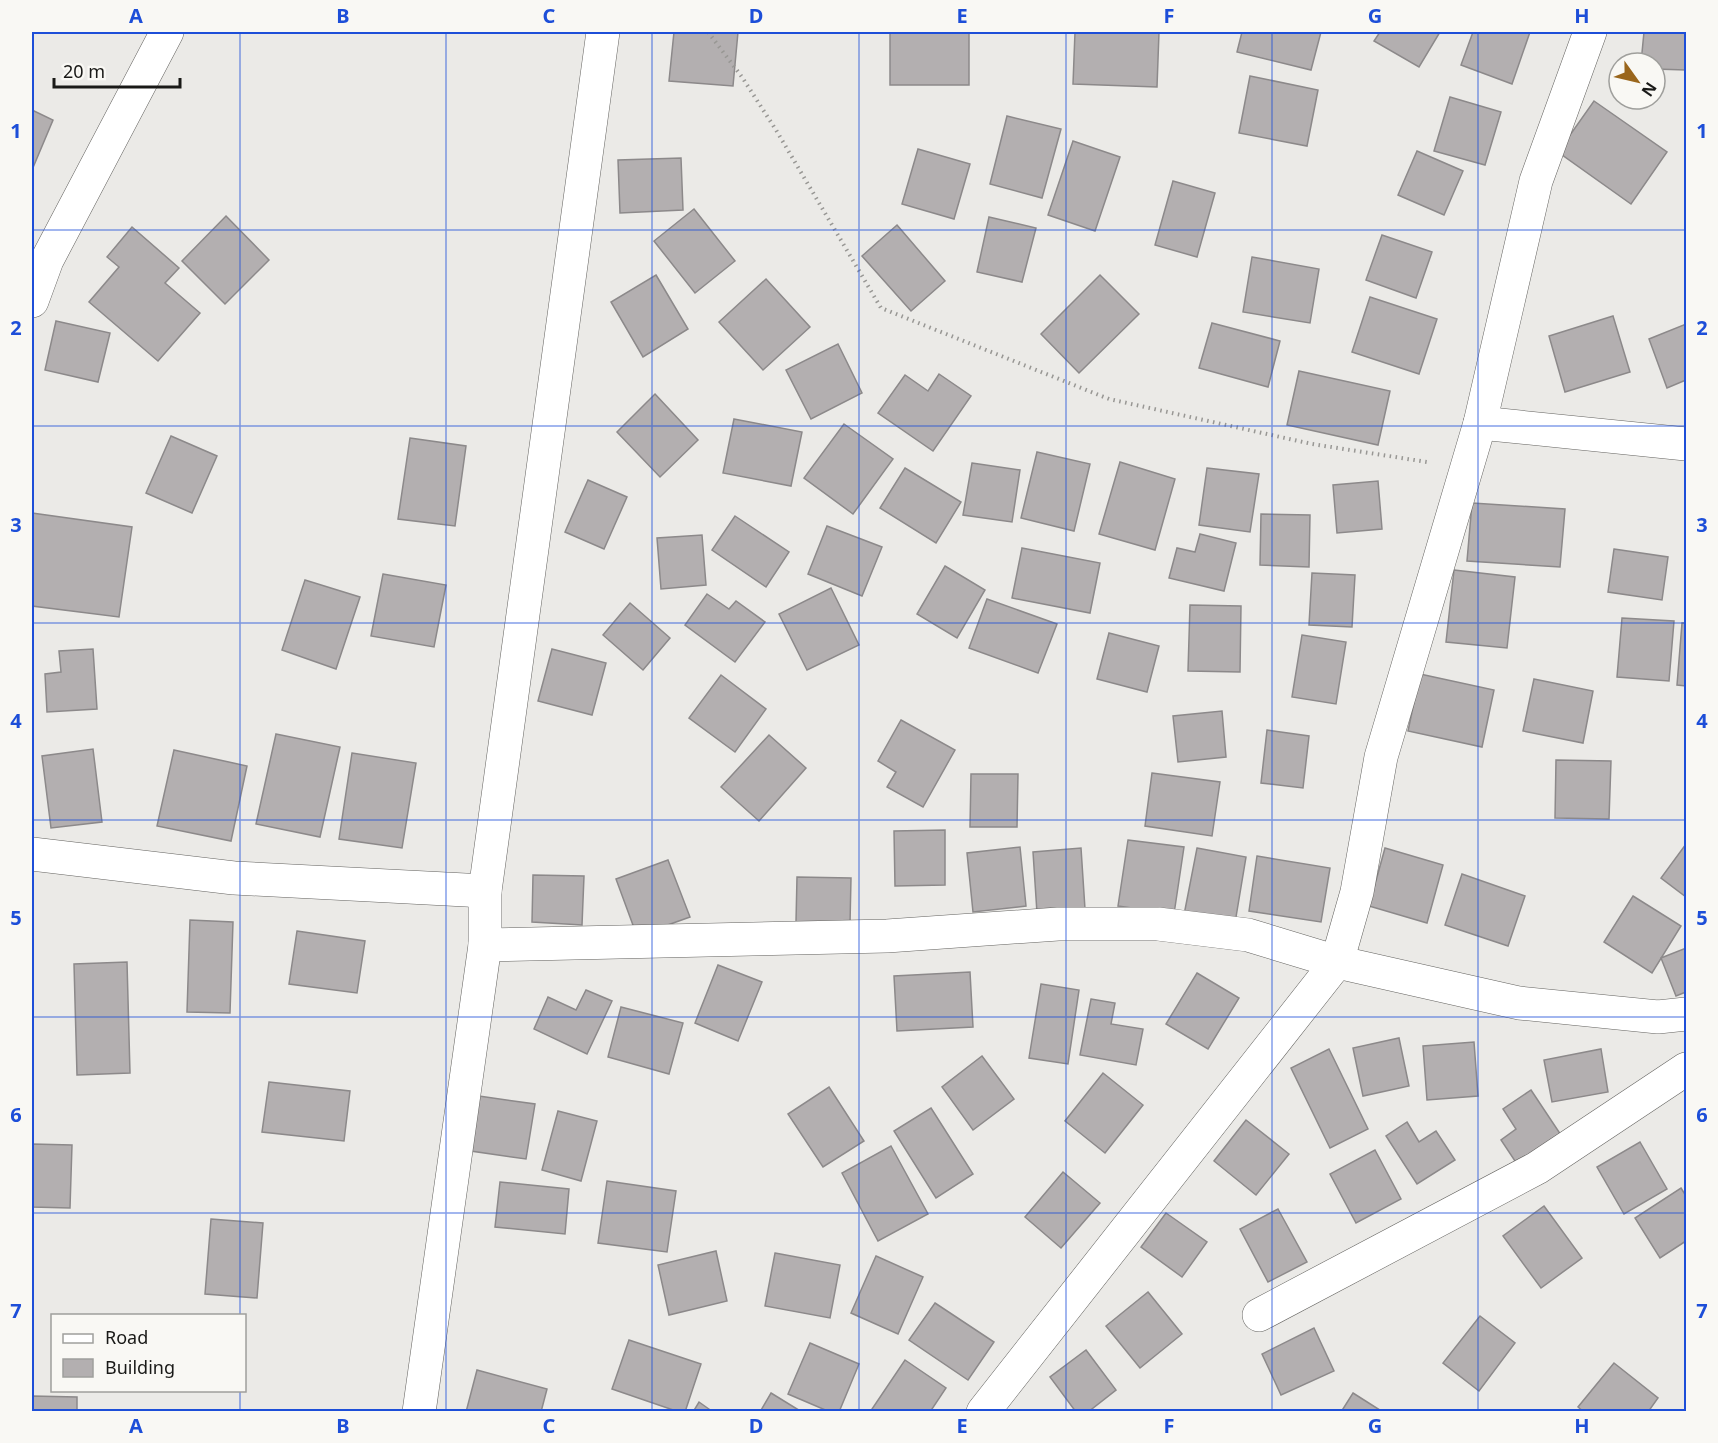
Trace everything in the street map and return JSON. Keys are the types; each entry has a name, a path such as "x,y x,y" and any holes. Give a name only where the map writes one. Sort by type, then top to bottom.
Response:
{"street":[{"path":"32,301 47,260 167,32"},
{"path":"419,1412 485,945 485,891 603,32"},
{"path":"983,1412 1337,962 1357,892 1381,757 1480,423 1536,180 1590,32"},
{"path":"1480,423 1686,444"},
{"path":"32,854 234,878 485,891"},
{"path":"485,945 887,936 1058,924 1158,924 1248,935 1337,962 1519,1003 1658,1017 1686,1014"},
{"path":"1259,1315 1537,1168 1686,1069"}],"path":[{"path":"708,32 742,77 776,130 881,308 1109,399 1312,444 1467,468"}],"building":[{"path":"674,32 738,32 733,86 669,81"},
{"path":"890,32 969,32 969,85 890,85"},
{"path":"1075,32 1159,32 1157,87 1073,84"},
{"path":"1242,32 1321,32 1311,70 1237,52"},
{"path":"1380,32 1440,32 1419,67 1374,41"},
{"path":"1473,32 1530,32 1512,84 1461,65"},
{"path":"1644,32 1686,32 1686,70 1667,69 1667,51 1642,51"},
{"path":"1250,76 1318,90 1307,146 1239,133"},
{"path":"1450,97 1501,112 1485,165 1434,151"},
{"path":"1594,101 1667,152 1631,204 1558,152"},
{"path":"32,110 53,120 32,170"},
{"path":"1007,116 1061,129 1042,198 990,184"},
{"path":"1073,141 1120,157 1095,231 1048,215"},
{"path":"918,149 970,164 954,219 902,204"},
{"path":"1417,151 1463,171 1444,215 1398,195"},
{"path":"681,158 683,210 620,213 618,160"},
{"path":"1173,181 1215,193 1197,257 1155,245"},
{"path":"694,209 735,261 695,293 654,241"},
{"path":"226,216 269,260 225,304 182,261"},
{"path":"989,217 1036,228 1022,282 977,272"},
{"path":"897,225 945,281 911,311 862,256"},
{"path":"132,227 179,268 165,283 200,313 158,361 89,302 119,267 107,257"},
{"path":"1382,235 1432,252 1416,298 1366,280"},
{"path":"1252,257 1319,269 1310,323 1243,312"},
{"path":"656,275 688,329 643,357 611,302"},
{"path":"1100,275 1139,314 1079,373 1041,334"},
{"path":"766,279 810,327 763,370 719,322"},
{"path":"1370,297 1437,319 1419,374 1352,352"},
{"path":"1613,316 1630,372 1565,392 1549,336"},
{"path":"56,321 110,333 98,382 45,370"},
{"path":"1212,323 1280,341 1268,387 1199,368"},
{"path":"1686,324 1686,380 1667,388 1649,339"},
{"path":"838,344 862,393 811,419 786,370"},
{"path":"1299,371 1390,391 1378,445 1287,425"},
{"path":"939,374 971,396 933,451 878,413 905,375 928,391"},
{"path":"655,394 698,440 660,477 617,432"},
{"path":"734,419 802,432 791,486 723,473"},
{"path":"844,424 893,459 853,514 804,478"},
{"path":"171,436 217,456 192,513 146,493"},
{"path":"410,438 466,446 455,526 398,519"},
{"path":"1037,452 1090,464 1074,531 1021,518"},
{"path":"1120,462 1175,479 1155,550 1099,534"},
{"path":"972,463 1020,470 1012,522 963,515"},
{"path":"905,468 961,502 936,543 880,508"},
{"path":"1207,468 1259,474 1250,532 1199,525"},
{"path":"588,480 627,497 604,549 565,532"},
{"path":"1378,481 1382,529 1337,533 1333,485"},
{"path":"1472,503 1565,509 1560,567 1467,561"},
{"path":"32,513 132,527 119,617 32,606"},
{"path":"1261,514 1310,515 1309,567 1260,565"},
{"path":"735,516 789,552 766,587 712,550"},
{"path":"827,526 882,547 862,596 808,574"},
{"path":"1200,534 1236,543 1224,591 1169,578 1177,548 1195,552"},
{"path":"702,535 706,585 661,589 657,538"},
{"path":"1022,548 1100,563 1090,613 1012,598"},
{"path":"1614,549 1668,557 1662,600 1608,592"},
{"path":"945,566 985,590 957,638 917,614"},
{"path":"1454,570 1515,577 1507,648 1446,642"},
{"path":"1312,573 1355,575 1352,627 1309,625"},
{"path":"383,574 446,585 434,647 371,636"},
{"path":"305,580 360,597 336,669 282,650"},
{"path":"831,588 859,645 807,670 779,614"},
{"path":"707,594 729,609 736,601 765,622 735,662 685,625"},
{"path":"987,599 1057,624 1038,673 969,648"},
{"path":"630,603 670,638 643,670 603,635"},
{"path":"1190,605 1241,606 1240,672 1188,671"},
{"path":"1622,618 1674,621 1669,681 1617,677"},
{"path":"1682,623 1686,623 1686,686 1677,685"},
{"path":"1109,633 1159,646 1147,692 1097,679"},
{"path":"1302,635 1346,642 1336,704 1292,697"},
{"path":"93,649 97,709 47,712 45,674 61,672 59,651"},
{"path":"552,649 606,663 592,715 538,701"},
{"path":"1420,674 1494,690 1482,747 1408,731"},
{"path":"721,675 766,709 735,752 689,718"},
{"path":"1534,679 1593,691 1583,743 1523,731"},
{"path":"1222,711 1226,757 1178,762 1173,716"},
{"path":"901,720 955,750 923,807 887,787 896,772 878,761"},
{"path":"1267,730 1309,736 1303,788 1261,783"},
{"path":"276,734 340,747 320,837 256,824"},
{"path":"769,735 806,768 759,821 721,787"},
{"path":"93,749 102,822 51,828 42,756"},
{"path":"174,750 247,766 231,841 157,826"},
{"path":"352,753 416,763 402,848 339,839"},
{"path":"1556,760 1611,761 1609,819 1555,818"},
{"path":"1152,773 1220,782 1212,836 1145,826"},
{"path":"971,774 1018,774 1017,827 970,827"},
{"path":"945,830 945,885 895,886 894,831"},
{"path":"1128,840 1184,847 1174,914 1118,906"},
{"path":"1686,844 1686,897 1661,878"},
{"path":"1020,847 1026,906 973,912 967,853"},
{"path":"1081,848 1085,909 1037,913 1033,852"},
{"path":"1197,848 1246,857 1235,923 1184,915"},
{"path":"1385,848 1443,865 1427,923 1369,906"},
{"path":"1257,856 1330,868 1321,922 1249,911"},
{"path":"668,860 690,917 637,936 616,879"},
{"path":"1462,874 1525,896 1508,946 1445,925"},
{"path":"533,875 584,876 582,925 532,922"},
{"path":"797,877 851,878 850,924 796,922"},
{"path":"1633,896 1681,926 1652,973 1604,942"},
{"path":"190,920 233,922 230,1013 187,1012"},
{"path":"297,931 365,941 357,993 289,984"},
{"path":"1686,948 1686,992 1676,996 1661,958"},
{"path":"127,962 130,1073 77,1075 74,964"},
{"path":"718,965 762,982 738,1041 695,1023"},
{"path":"970,972 973,1027 897,1031 894,976"},
{"path":"1197,973 1239,998 1208,1049 1166,1024"},
{"path":"1041,984 1079,990 1068,1064 1029,1058"},
{"path":"586,990 612,1001 587,1054 534,1029 548,997 576,1010"},
{"path":"1091,999 1115,1003 1111,1024 1143,1029 1136,1065 1080,1055"},
{"path":"621,1007 683,1023 669,1074 608,1057"},
{"path":"1399,1038 1409,1086 1363,1096 1353,1048"},
{"path":"1474,1042 1478,1096 1427,1100 1423,1046"},
{"path":"1329,1049 1368,1129 1330,1148 1291,1068"},
{"path":"1601,1049 1608,1092 1552,1102 1544,1060"},
{"path":"982,1056 1014,1099 973,1130 942,1087"},
{"path":"1103,1073 1143,1105 1105,1153 1065,1121"},
{"path":"269,1082 350,1091 344,1141 262,1132"},
{"path":"829,1087 864,1141 823,1167 788,1114"},
{"path":"1531,1090 1561,1135 1517,1164 1501,1140 1516,1129 1503,1109"},
{"path":"472,1095 535,1104 526,1159 464,1150"},
{"path":"931,1108 973,1174 936,1198 894,1131"},
{"path":"558,1111 597,1121 581,1181 542,1170"},
{"path":"1246,1120 1289,1154 1256,1195 1214,1161"},
{"path":"1407,1122 1419,1142 1436,1131 1455,1160 1417,1184 1386,1136"},
{"path":"1640,1142 1667,1189 1624,1214 1597,1167"},
{"path":"32,1144 72,1145 70,1208 32,1207"},
{"path":"891,1146 928,1214 878,1241 842,1173"},
{"path":"1375,1150 1401,1199 1356,1223 1330,1174"},
{"path":"1063,1172 1100,1203 1061,1248 1025,1217"},
{"path":"607,1181 676,1191 667,1252 598,1243"},
{"path":"500,1182 569,1189 565,1234 495,1227"},
{"path":"1681,1188 1686,1196 1686,1241 1660,1258 1635,1218"},
{"path":"1544,1206 1582,1258 1541,1288 1503,1236"},
{"path":"1278,1209 1307,1262 1268,1282 1240,1229"},
{"path":"1166,1213 1207,1242 1182,1277 1141,1247"},
{"path":"211,1219 263,1223 257,1298 205,1294"},
{"path":"716,1251 727,1301 669,1315 658,1265"},
{"path":"775,1253 840,1265 830,1318 765,1306"},
{"path":"876,1256 923,1277 898,1334 851,1313"},
{"path":"1148,1292 1182,1334 1140,1368 1106,1326"},
{"path":"935,1303 994,1342 968,1380 909,1340"},
{"path":"1480,1316 1515,1343 1479,1391 1443,1363"},
{"path":"1314,1328 1334,1371 1281,1395 1262,1354"},
{"path":"629,1340 701,1364 685,1412 679,1412 612,1389"},
{"path":"810,1343 859,1364 839,1412 830,1412 788,1394"},
{"path":"1086,1350 1116,1390 1088,1412 1076,1412 1050,1377"},
{"path":"905,1360 946,1388 930,1412 870,1412"},
{"path":"1614,1363 1658,1398 1648,1412 1584,1412 1578,1407"},
{"path":"477,1370 547,1389 541,1412 466,1412"},
{"path":"771,1393 802,1412 760,1412"},
{"path":"1353,1393 1383,1412 1341,1412"},
{"path":"32,1396 77,1397 77,1412 32,1412"},
{"path":"699,1402 713,1412 693,1412"}]}
